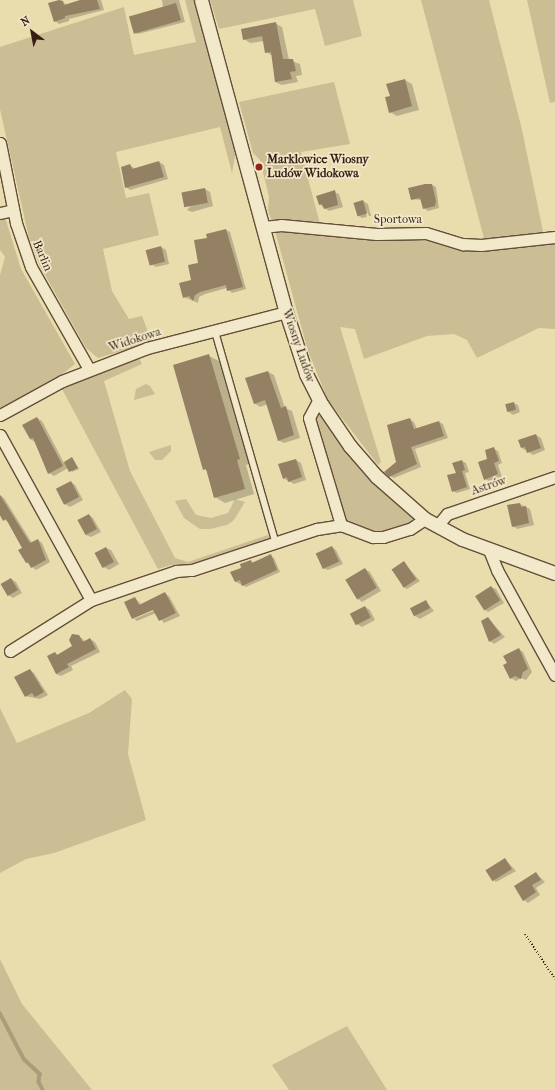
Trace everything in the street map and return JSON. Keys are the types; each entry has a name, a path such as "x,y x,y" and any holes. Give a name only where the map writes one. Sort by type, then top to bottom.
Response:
{"street":[{"name":"Wiosny Ludów","path":"201,0 286,312 304,366 319,399 340,433 376,476 425,519 489,550 555,573"},
{"name":"Barlin","path":"0,143 13,210 31,266 90,369"},
{"path":"0,213 13,210"},
{"name":"Sportowa","path":"263,227 281,225 376,234 426,233 462,244 481,245 555,237"},
{"name":"Widokowa","path":"0,416 62,381 146,348 286,312"},
{"path":"319,399 309,418 341,526"},
{"path":"0,435 91,600"},
{"name":"Astrów","path":"437,526 447,514 555,477"},
{"path":"10,651 91,600 176,571 192,570 317,529 341,526 373,536 383,537 410,529 425,519"},
{"path":"489,550 497,570 555,675"}],"lane":[{"path":"215,330 276,543"}],"path":[{"path":"525,934 555,979"}],"shaded area":[{"path":"185,0 194,0 236,151 232,173 220,127 116,152 126,198 149,193 159,235 103,249 112,291 129,319 142,316 152,342 98,358 86,348 40,266 29,238 0,109 0,47 124,7 134,55 196,42"},
{"path":"210,0 353,0 362,36 325,46 315,9 219,29"},
{"path":"421,0 489,0 522,130 544,236 485,242"},
{"path":"527,0 555,0 555,102 550,103"},
{"path":"334,82 350,144 301,152 320,224 272,222 268,210 269,197 260,160 253,153 239,102"},
{"path":"5,217 21,269 75,364 57,378 0,408 0,275 5,257 0,250 0,218"},
{"path":"301,230 393,239 426,237 465,249 482,250 555,241 555,329 539,328 477,358 467,340 454,334 427,336 364,359 355,329 340,327 381,462 378,465 328,400 308,351 275,231"},
{"path":"139,358 142,364 104,381 130,471 175,558 188,562 268,535 270,541 193,565 171,565 158,569 62,389 73,381"},
{"path":"146,384 150,386 155,394 134,400 136,389"},
{"path":"317,416 323,416 343,448 379,489 413,518 408,527 373,534 344,523 314,419"},
{"path":"171,445 171,451 162,460 155,460 149,452"},
{"path":"186,499 196,515 211,518 228,513 235,499 245,502 234,520 227,525 210,529 200,529 184,518 175,501"},
{"path":"125,690 132,699 128,754 146,820 54,853 26,859 0,873 0,708 17,743 89,713"},
{"path":"0,959 22,1004 92,1090 0,1090"},
{"path":"347,1026 387,1090 289,1090 272,1065"}],"building":[{"path":"59,0 63,1 64,5 80,0 97,0 100,9 65,16 65,18 54,22 48,3"},
{"path":"176,3 181,20 134,34 129,17"},
{"path":"276,22 283,59 293,59 296,71 290,72 292,79 275,82 271,52 265,53 262,36 243,40 241,29"},
{"path":"405,79 412,106 389,113 385,97 390,96 386,84"},
{"path":"159,161 164,177 125,188 121,167 130,164 132,169"},
{"path":"432,184 436,201 435,206 423,209 420,198 411,200 408,188"},
{"path":"205,188 208,203 184,207 181,193"},
{"path":"335,190 338,205 324,209 322,204 319,205 316,196"},
{"path":"363,200 367,213 358,216 353,203"},
{"path":"226,229 243,287 227,291 226,285 200,292 195,295 193,301 189,296 183,298 179,283 191,280 188,265 198,263 194,240 207,238 206,234"},
{"path":"161,246 165,261 150,266 146,250"},
{"path":"209,354 240,459 237,460 245,489 214,498 206,469 203,470 173,365"},
{"path":"268,371 281,408 286,406 294,435 278,441 265,400 254,404 245,378"},
{"path":"514,402 516,410 507,412 505,404"},
{"path":"37,417 63,466 48,474 33,438 30,439 22,425"},
{"path":"410,418 414,429 439,421 444,436 411,447 417,464 389,477 384,472 396,462 387,425"},
{"path":"536,434 541,448 527,453 525,447 521,448 518,440"},
{"path":"494,447 499,461 494,463 498,474 484,480 478,462 487,459 485,450"},
{"path":"72,457 78,468 69,472 64,462"},
{"path":"296,459 302,477 288,482 287,477 283,479 278,464"},
{"path":"462,460 465,470 462,471 467,487 452,492 447,475 456,473 452,463"},
{"path":"71,481 79,497 64,505 56,489"},
{"path":"0,495 30,543 38,539 46,560 31,568 28,562 26,563 18,550 22,548 6,519 3,521 0,515"},
{"path":"520,503 521,507 526,506 529,523 512,527 507,505"},
{"path":"89,514 97,529 86,535 78,520"},
{"path":"332,546 339,561 323,569 316,554"},
{"path":"106,547 114,562 103,568 95,553"},
{"path":"271,554 277,570 242,586 240,580 235,582 230,572 241,568 240,564 251,560 252,563"},
{"path":"404,561 416,579 404,588 392,569"},
{"path":"365,568 377,588 357,600 345,580"},
{"path":"11,578 18,590 8,596 1,584"},
{"path":"491,586 500,600 484,611 475,596"},
{"path":"165,592 176,613 159,621 153,610 132,619 124,602 135,597 139,605"},
{"path":"426,600 430,608 414,616 410,608"},
{"path":"365,606 371,618 356,625 350,614"},
{"path":"488,617 501,635 489,642 481,621"},
{"path":"72,634 79,635 83,642 90,638 96,649 67,664 69,667 56,674 47,656 55,652 57,655 72,646 69,640"},
{"path":"519,648 528,669 523,672 521,679 515,676 510,679 503,665 507,663 503,656"},
{"path":"30,669 44,692 35,697 32,693 25,697 14,677"},
{"path":"505,858 512,869 492,881 485,870"},
{"path":"536,872 541,880 532,885 536,892 523,901 514,886"}],"waterway":[{"path":"0,1013 24,1059 40,1074 39,1082 43,1090"}],"place":[{"name":"Marklowice Wiosny Ludów Widokowa","path":"259,167"}]}
